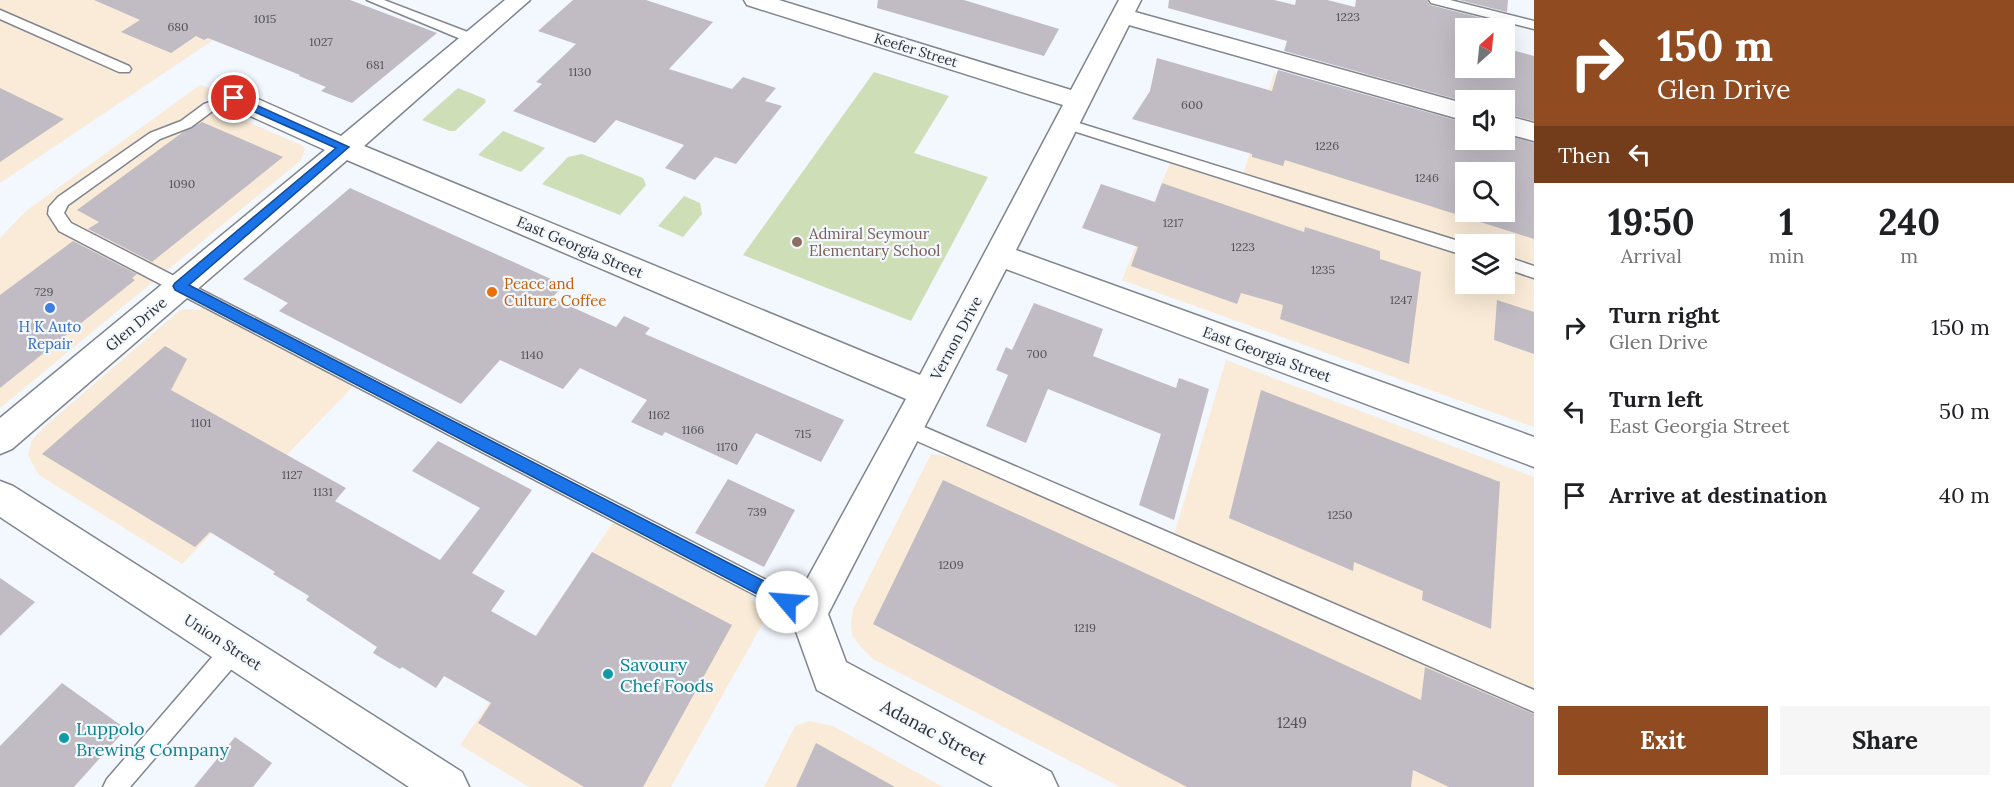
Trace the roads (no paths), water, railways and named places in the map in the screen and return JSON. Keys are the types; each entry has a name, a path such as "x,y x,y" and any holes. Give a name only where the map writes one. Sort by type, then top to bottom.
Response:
{"street":[{"name":"Glen Drive","path":"0,439 519,0"},
{"name":"Keefer Street","path":"755,0 1072,112"},
{"name":"Vernon Drive","path":"808,612 927,393 1127,4"},
{"path":"1127,4 1163,27 1455,110"},
{"name":"East Georgia Street","path":"234,98 344,147 927,393"},
{"path":"1515,127 1534,132"},
{"name":"East Georgia Street","path":"999,255 1534,452"},
{"name":"Union Street","path":"0,497 447,787"},
{"name":"Adanac Street","path":"808,612 831,676 1036,787"}],"lane":[{"path":"373,0 473,39"},
{"path":"1435,0 1534,25"},
{"path":"0,14 124,69"},
{"path":"234,98 209,107 186,124 155,136 57,207 56,214 64,226 808,612"},
{"path":"1072,112 1455,246"},
{"path":"1515,266 1534,272"},
{"path":"908,428 1534,700"},
{"path":"115,787 234,649"}],"place":[{"name":"Admiral Seymour Elementary School","path":"797,242"},
{"name":"Peace and Culture Coffee","path":"492,292"},
{"name":"H K Auto Repair","path":"50,308"},
{"name":"Savoury Chef Foods","path":"608,674"},
{"name":"Luppolo Brewing Company","path":"64,738"}]}
